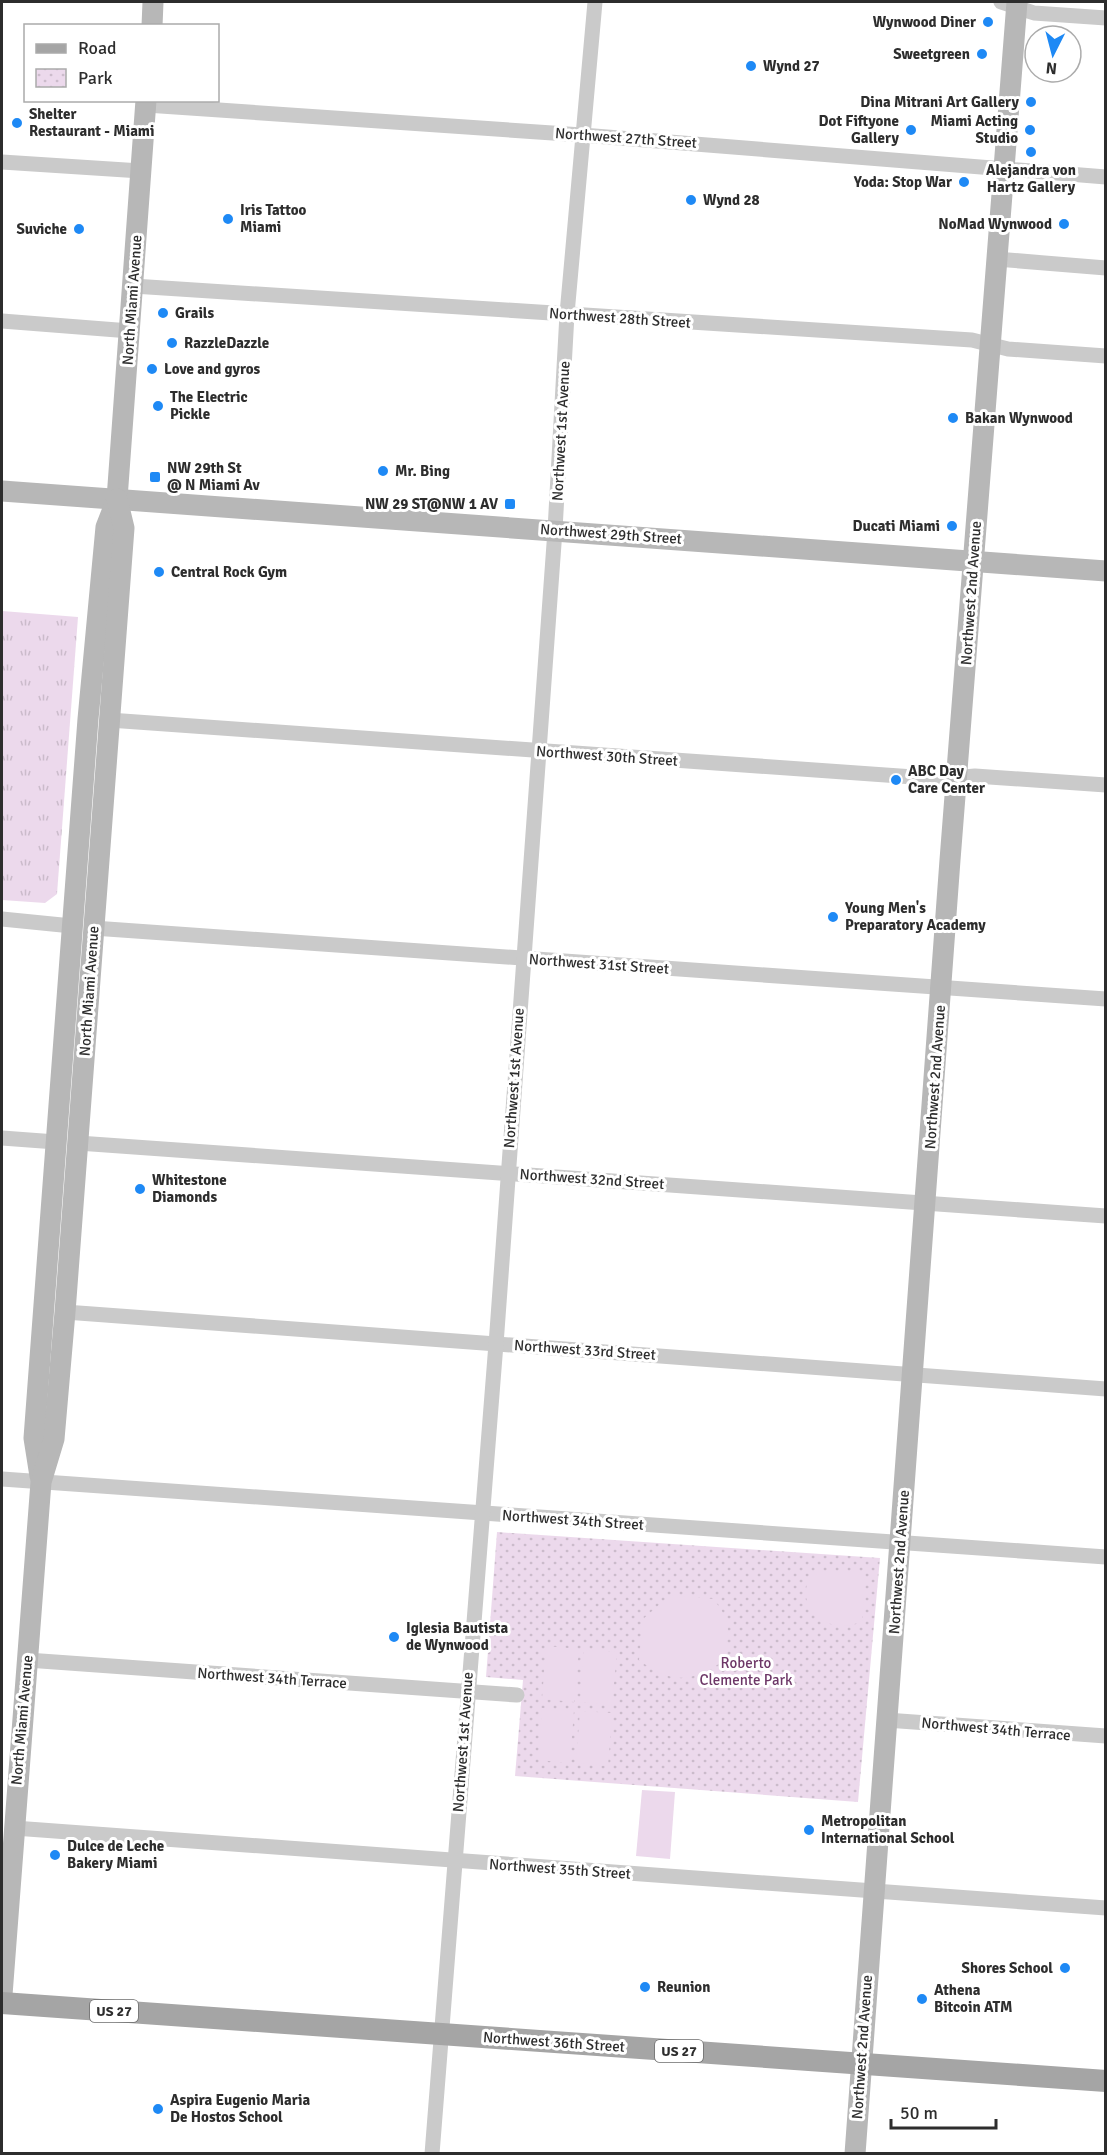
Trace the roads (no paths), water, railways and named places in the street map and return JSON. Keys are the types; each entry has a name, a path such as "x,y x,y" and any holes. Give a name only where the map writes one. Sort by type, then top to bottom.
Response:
{"main road":[{"path":"152,24 153,2"},
{"name":"Northwest 2nd Avenue","path":"855,2154 972,562 992,345 996,259 1004,168 1011,3"},
{"name":"North Miami Avenue","path":"2,1995 40,1482 34,1438 72,926 106,527 117,500 146,103"},
{"name":"Northwest 29th Street","path":"2,491 1106,572"},
{"name":"North Miami Avenue","path":"40,1482 54,1439 61,1366 124,528 117,500"},
{"path":"84,771 90,832 85,903 93,928"},
{"path":"72,926 81,952 72,1065 80,1109"},
{"path":"56,1142 65,1167 53,1328 61,1366"},
{"name":"Northwest 36th Street","path":"2,2003 1106,2081"}],"street":[{"name":"Northwest 1st Avenue","path":"432,2154 466,1691 496,1344 522,959 555,530 567,314 595,2"},
{"path":"1011,3 1034,13 1106,18"},
{"name":"Northwest 27th Street","path":"146,103 1106,177"},
{"path":"2,162 141,171"},
{"path":"996,259 1106,268"},
{"name":"Northwest 28th Street","path":"134,286 972,340 1008,349 1106,356"},
{"path":"2,321 130,331"},
{"name":"Northwest 30th Street","path":"109,720 942,779 975,776 1106,785"},
{"path":"2,919 72,926"},
{"name":"Northwest 31st Street","path":"93,928 1106,999"},
{"path":"2,1138 56,1142"},
{"name":"Northwest 32nd Street","path":"78,1143 1106,1216"},
{"name":"Northwest 33rd Street","path":"65,1312 1106,1389"},
{"name":"Northwest 34th Street","path":"2,1479 1106,1557"},
{"name":"Northwest 34th Terrace","path":"27,1660 517,1695"},
{"name":"Northwest 34th Terrace","path":"886,1720 1092,1738 1106,1736"},
{"name":"Northwest 35th Street","path":"14,1828 1106,1908"}],"place":[{"name":"Wynwood Diner","path":"988,22"},
{"name":"Sweetgreen","path":"982,54"},
{"name":"Wynd 27","path":"751,66"},
{"name":"Dina Mitrani Art Gallery","path":"1031,102"},
{"name":"Shelter Restaurant - Miami","path":"17,123"},
{"name":"Dot Fiftyone Gallery","path":"911,130"},
{"name":"Miami Acting Studio","path":"1030,130"},
{"name":"Alejandra von Hartz Gallery","path":"1031,152"},
{"name":"Yoda: Stop War","path":"964,182"},
{"name":"Wynd 28","path":"691,200"},
{"name":"Iris Tattoo Miami","path":"228,219"},
{"name":"NoMad Wynwood","path":"1064,224"},
{"name":"Suviche","path":"79,229"},
{"name":"Grails","path":"163,313"},
{"name":"RazzleDazzle","path":"172,343"},
{"name":"Love and gyros","path":"152,369"},
{"name":"The Electric Pickle","path":"158,406"},
{"name":"Bakan Wynwood","path":"953,418"},
{"name":"Mr. Bing","path":"383,471"},
{"name":"NW 29th St @ N Miami Av","path":"155,477"},
{"name":"NW 29 ST@NW 1 AV","path":"510,504"},
{"name":"Ducati Miami","path":"952,526"},
{"name":"Central Rock Gym","path":"159,572"},
{"name":"ABC Day Care Center","path":"896,780"},
{"name":"Young Men's Preparatory Academy","path":"833,917"},
{"name":"Whitestone Diamonds","path":"140,1189"},
{"name":"Iglesia Bautista de Wynwood","path":"394,1637"},
{"name":"Metropolitan International School","path":"809,1830"},
{"name":"Dulce de Leche Bakery Miami","path":"55,1855"},
{"name":"Shores School","path":"1065,1968"},
{"name":"Reunion","path":"645,1987"},
{"name":"Athena Bitcoin ATM","path":"922,1999"},
{"name":"Aspira Eugenio Maria De Hostos School","path":"158,2109"}],"park label":[{"name":"Roberto Clemente Park","path":"746,1672"}]}
